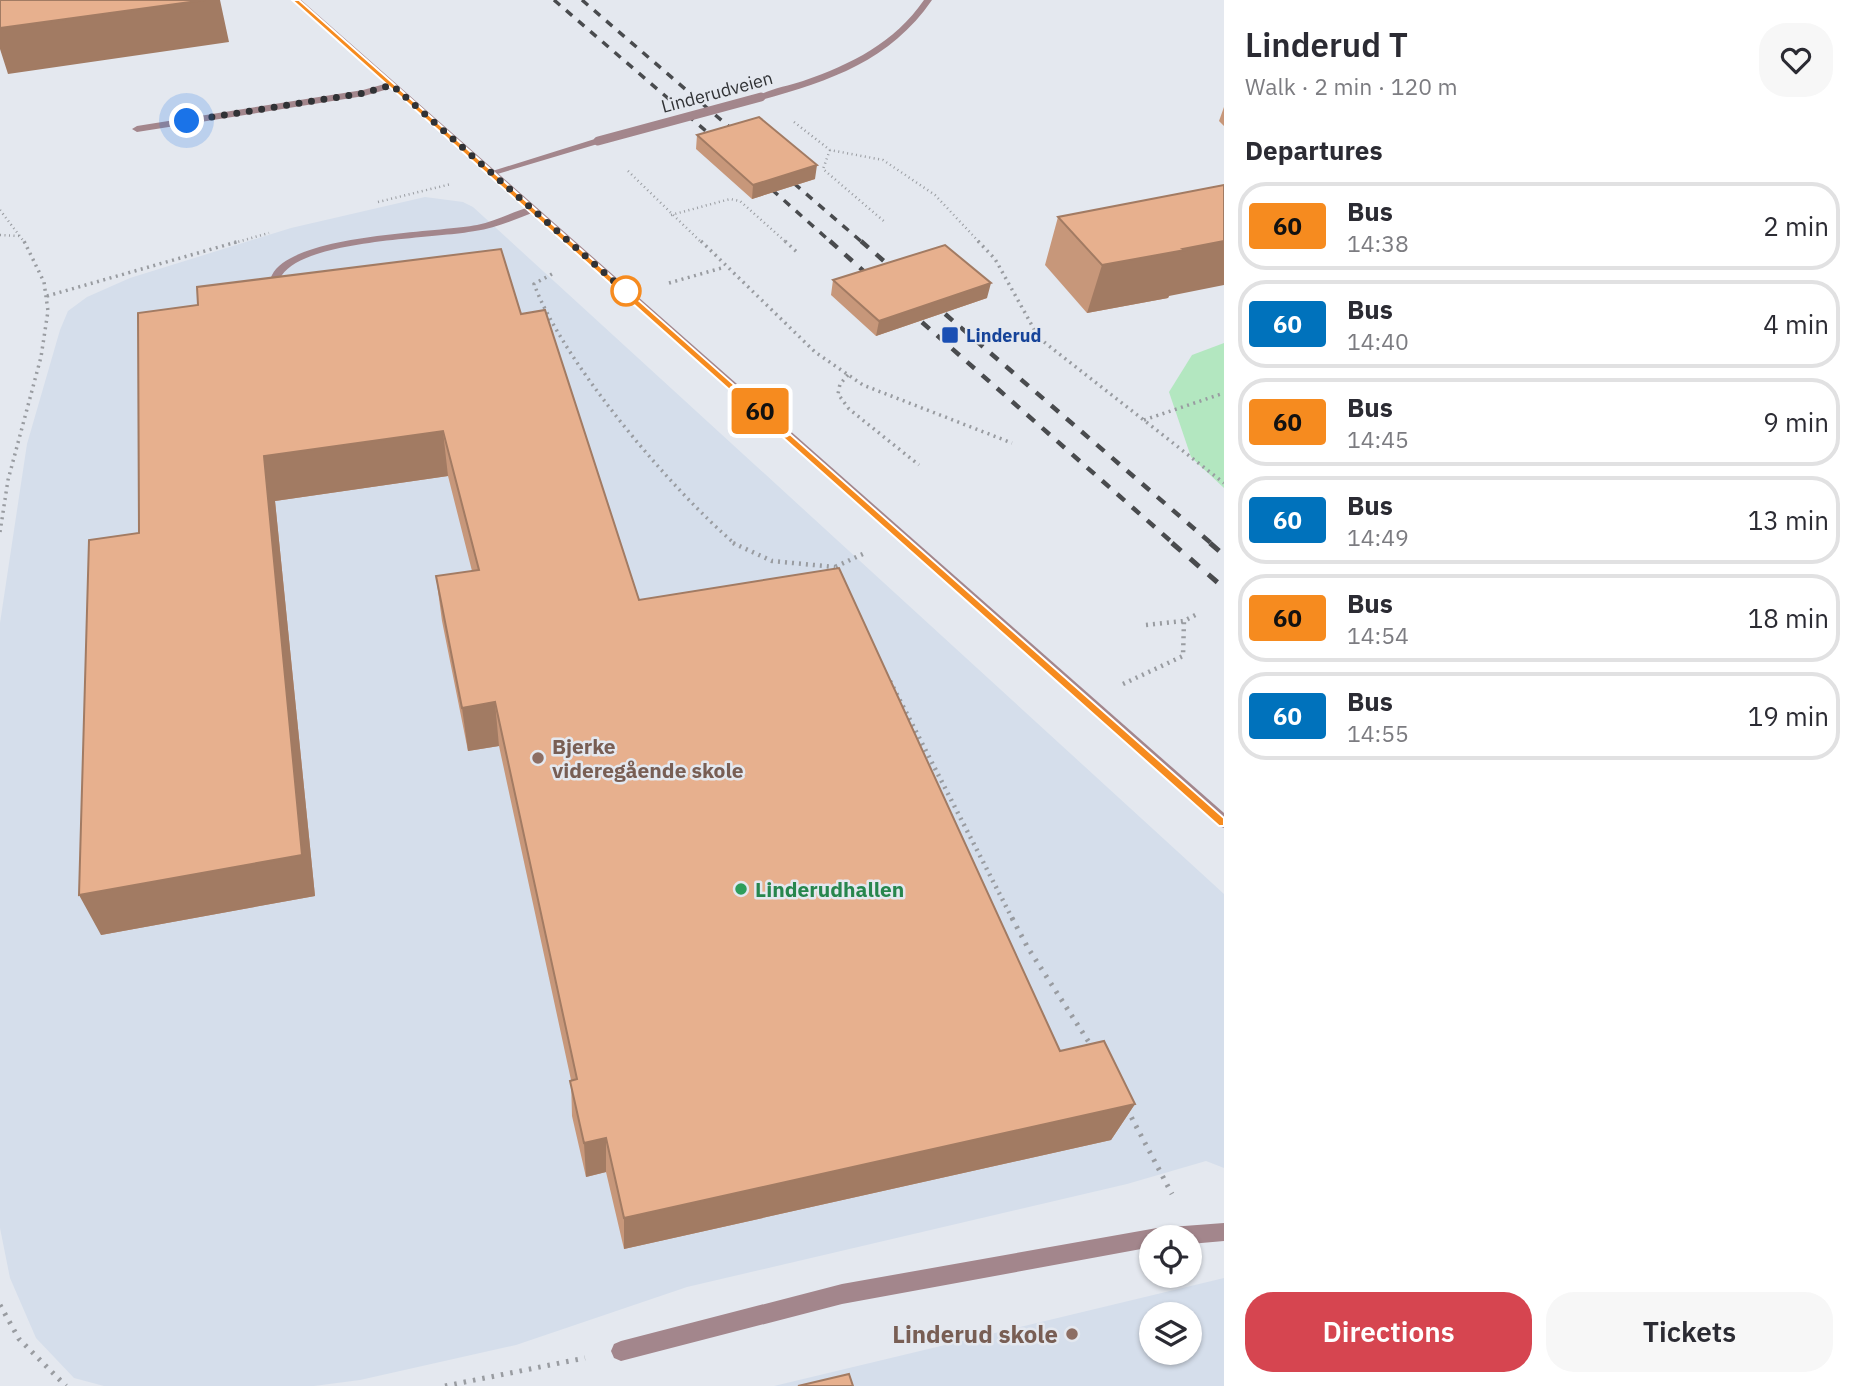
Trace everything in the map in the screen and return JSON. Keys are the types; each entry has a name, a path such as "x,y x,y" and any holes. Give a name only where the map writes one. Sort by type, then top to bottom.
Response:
{"street":[{"path":"296,0 1224,822"},
{"name":"Linderudveien","path":"491,173 761,97 843,69 886,46 919,16 928,0"},
{"path":"137,129 364,93 392,85"},
{"path":"276,304 274,281 279,272 293,261 318,251 384,239 479,228 533,209"},
{"path":"1202,1232 1224,1232"},
{"path":"621,1351 842,1294 1139,1240"}],"path":[{"path":"761,97 830,150 883,160 935,195 995,259 1038,338 1224,483"},
{"path":"598,141 671,215 815,352 863,385 1012,443"},
{"path":"830,150 823,169 886,223"},
{"path":"365,205 461,181"},
{"path":"671,215 730,199 740,201 799,254"},
{"path":"0,210 22,236 39,268 47,296 46,331 9,478 0,532"},
{"path":"47,296 272,232"},
{"path":"0,235 22,236"},
{"path":"658,286 725,267"},
{"path":"560,271 540,277 534,284 534,294 564,341 673,485 710,524 738,547 771,560 806,567 835,567 866,552"},
{"path":"1025,344 1038,338"},
{"path":"848,375 840,384 838,394 849,409 919,465"},
{"path":"1143,420 1224,393"},
{"path":"835,567 839,579"},
{"path":"1146,625 1184,621 1199,613"},
{"path":"1119,686 1183,656 1184,621"},
{"path":"888,677 1028,948 1093,1049"},
{"path":"1120,1097 1189,1225"},
{"path":"0,1305 7,1324 34,1357 66,1386"},
{"path":"445,1386 621,1351"}],"shaded area":[{"name":"Bjerke videregående skole","path":"425,197 463,202 473,207 1224,894 1224,1168 1206,1161 1127,1184 687,1287 516,1345 360,1380 314,1386 104,1386 74,1378 36,1338 10,1278 0,1228 0,623 27,444 60,330 68,311 87,297 130,278 291,228"},
{"name":"Linderud skole","path":"1224,1278 1224,1386 774,1386 1182,1288 1202,1288 1202,1283"}],"green space":[{"path":"1224,343 1224,488 1191,457 1169,392 1192,355"}],"building":[{"path":"0,0 205,0 0,28"},
{"path":"759,117 817,165 753,185 697,135"},
{"path":"1224,185 1224,241 1183,249 1185,250 1102,265 1058,217"},
{"path":"945,245 991,283 879,321 833,280"},
{"path":"501,249 521,314 545,310 639,600 839,568 1060,1051 1104,1041 1135,1104 624,1218 606,1138 584,1143 570,1081 577,1079 495,702 462,708 436,576 479,570 443,431 264,456 302,855 79,895 89,540 139,533 138,313 198,305 197,287"},
{"path":"849,1374 853,1386 798,1386"}],"railway":[{"path":"554,0 721,144"},
{"path":"582,0 742,138"},
{"path":"782,173 863,243"},
{"path":"760,179 832,243"},
{"path":"830,241 878,284"},
{"path":"861,241 901,276"},
{"path":"930,301 1212,544"},
{"path":"907,309 1174,544"},
{"path":"1172,543 1224,588"},
{"path":"1210,543 1224,555"}],"bus line":[{"name":"60","path":"296,0 1224,822"}],"place":[{"name":"Linderud","path":"950,335"},
{"name":"Bjerke videregående skole","path":"538,758"},
{"name":"Linderudhallen","path":"741,889"},
{"name":"Linderud skole","path":"1072,1334"}],"route":[{"path":"187,121 364,93 392,85 634,299 626,291"}]}
